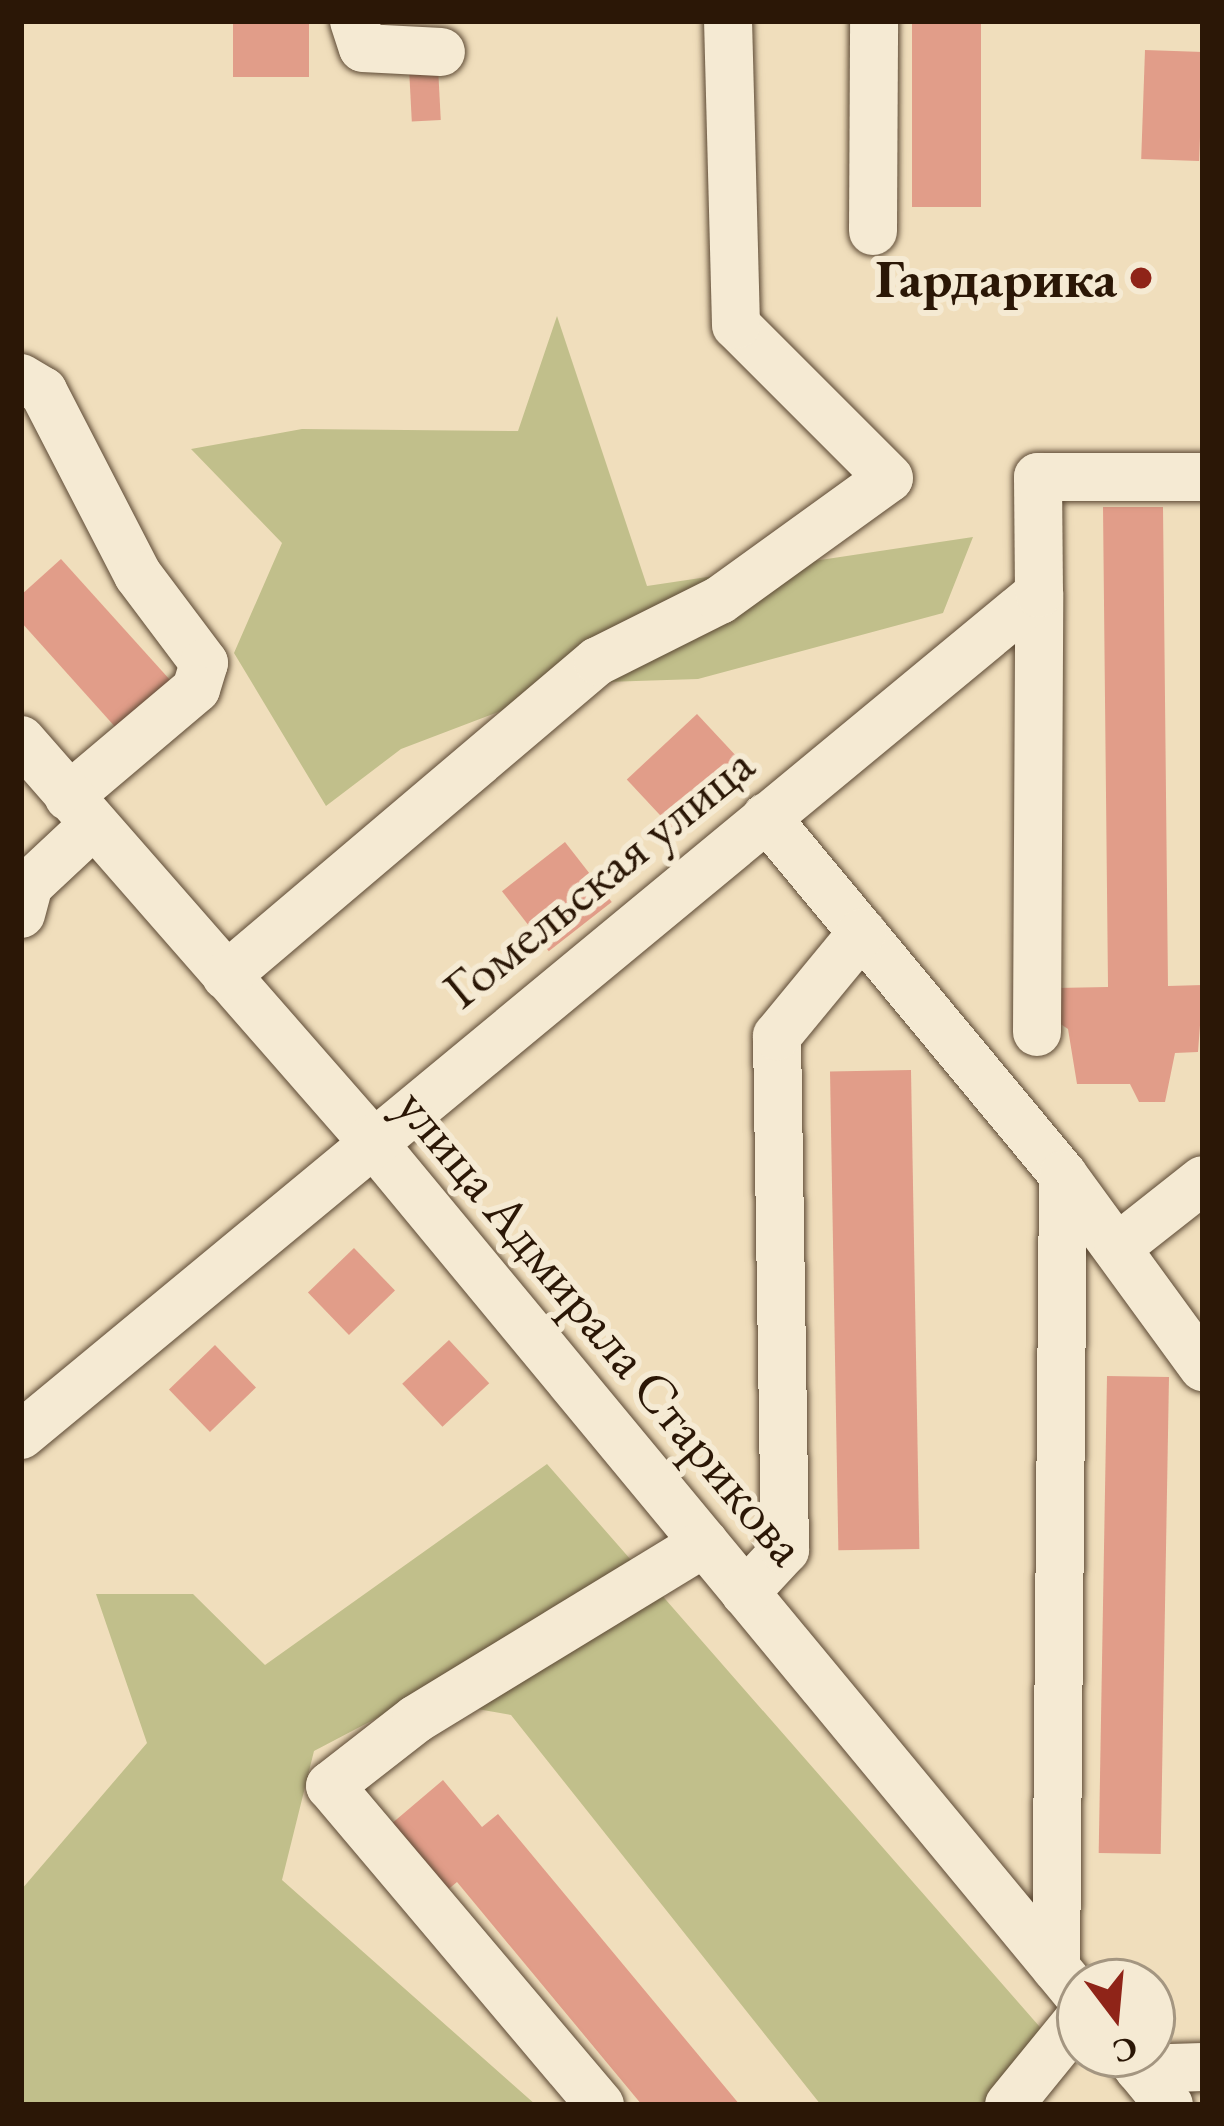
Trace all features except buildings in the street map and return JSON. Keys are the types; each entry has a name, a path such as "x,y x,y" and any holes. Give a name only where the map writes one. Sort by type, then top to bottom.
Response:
{"street":[{"path":"354,21 363,48 441,52"},
{"path":"226,976 598,661 720,600 889,478 736,325 728,21"},
{"path":"873,231 874,21"},
{"path":"21,378 44,391 138,575 204,662 196,689 80,811 29,885 21,914"},
{"path":"1037,1031 1038,477 1203,477"},
{"name":"Гомельская улица","path":"21,1435 370,1139 1039,593"},
{"name":"улица Адмирала Старикова","path":"21,740 370,1139 1056,1968"},
{"path":"766,817 1063,1175 1203,1366"},
{"path":"746,1593 784,1550 777,1036 862,933"},
{"path":"1063,1175 1068,1958"},
{"path":"1118,1247 1203,1180"},
{"path":"600,2105 330,1786 416,1719 704,1543"},
{"path":"1009,2105 1056,2047"}],"shaded area":[{"path":"557,316 647,586 973,537 943,613 698,679 574,683 401,749 326,806 234,653 282,543 191,449 302,429 518,431"},
{"path":"547,1464 1053,2042 999,2105 821,2105 511,1715 415,1698 314,1751 282,1880 536,2105 21,2105 21,1890 147,1743 96,1594 193,1594 265,1665"}],"place":[{"name":"Гардарика","path":"1141,278"}]}
